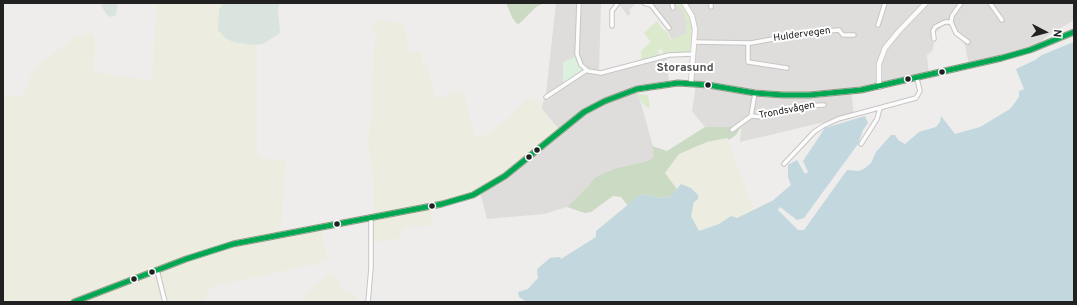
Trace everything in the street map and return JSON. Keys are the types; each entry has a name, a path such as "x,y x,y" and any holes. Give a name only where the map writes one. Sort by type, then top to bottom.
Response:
{"main road":[{"path":"74,302 211,250 252,239 442,204 473,195 495,183 566,125 598,105 642,88 668,84 691,83 718,86 755,93 809,95 879,87 1020,53 1074,32"}],"street":[{"path":"579,3 576,54 581,65 587,70 602,73 669,55 693,54"},
{"path":"612,26 612,10 618,3"},
{"path":"644,3 651,5 669,28"},
{"path":"672,3 673,8"},
{"path":"684,3 694,22 691,83"},
{"path":"878,25 886,3"},
{"path":"879,87 879,64 885,48 898,31 926,3"},
{"path":"961,3 952,16 951,22 956,33 968,42"},
{"path":"990,3 1002,20"},
{"path":"934,39 933,31 935,27 945,22 951,22"},
{"name":"Huldervegen","path":"694,42 748,43 816,32 839,30 843,35 854,35"},
{"path":"748,43 748,62 787,68"},
{"path":"546,97 587,70"},
{"path":"784,164 819,128 838,119 913,100 918,96 920,91 917,79"},
{"name":"Trondsvågen","path":"732,130 750,116 755,93"},
{"name":"Trondsvågen","path":"750,116 763,117 802,106 824,105"},
{"path":"861,144 877,119 880,108"},
{"path":"368,302 371,268 371,217"},
{"path":"157,270 165,302"}],"shaded area":[{"path":"100,3 118,3 116,15 110,17 106,14"},
{"path":"156,3 223,3 221,5 253,45 257,45 257,150 260,158 286,160 281,230 321,226 328,261 219,285 211,289 202,302 3,302 3,96 23,95 29,78 41,63 74,37 91,33 94,35 95,44 94,72 152,81"},
{"path":"223,3 280,3 278,9 280,33 263,44 253,45 233,42 225,38 218,30 219,10"},
{"path":"556,3 601,3 599,72 608,74 667,58 669,83 636,85 655,154 653,158 644,162 616,168 595,177 567,207 544,214 487,219 480,192 557,127 541,109 546,93"},
{"path":"636,3 629,10 631,13 628,16 619,4"},
{"path":"644,3 1074,3 1074,20 1046,37 1033,49 969,65 965,45 951,25 943,26 935,33 933,50 927,55 929,75 851,90 854,115 740,142 741,127 705,127 692,111 695,91 695,84 691,82 693,38 671,39 663,19"},
{"path":"373,22 402,23 405,26 409,52 421,52 422,61 431,77 434,95 437,98 445,97 460,90 465,98 475,138 483,136 509,118 530,96 542,106 542,109 560,131 480,192 434,207 431,225 405,228 398,239 374,242 374,188 368,141 372,109 373,57 376,34 372,26"},
{"path":"727,138 754,210 737,218 731,216 719,224 699,231 691,216 694,202 679,186 677,189 665,173 679,154 685,150 707,142"},
{"path":"329,274 337,279 341,288 356,295 357,302 302,302 305,296"}],"green space":[{"path":"506,3 544,3 536,7 519,24 516,23 512,17"},
{"path":"675,3 681,3 692,21 691,47 689,52 664,54 661,49 658,50 659,56 641,62 641,51 651,42 644,33 657,21 663,30 667,31 670,40 685,34 687,23 682,9 676,6"},
{"path":"575,57 583,72 563,85 563,62"},
{"path":"636,94 648,95 650,109 643,104"},
{"path":"705,127 741,127 736,135 729,140 727,138 707,142 679,154 665,173 677,189 671,196 660,198 641,194 628,206 621,197 613,196 591,212 585,213 567,207 595,177 616,168 644,162 653,158 654,154 652,146 667,151"}],"water":[{"path":"1074,43 1074,302 527,302 519,297 518,292 528,289 538,278 537,269 550,258 560,257 561,259 596,237 596,231 641,194 660,198 671,196 681,184 691,188 698,195 698,199 694,202 691,216 699,231 719,224 731,216 737,218 772,201 791,185 788,177 788,165 797,160 805,174 808,172 803,161 825,128 865,116 868,123 863,130 858,144 804,218 797,220 780,207 778,210 798,230 804,230 847,170 859,171 865,168 871,163 876,152 891,135 895,135 898,140 905,144 919,132 936,127 940,122 941,116 955,134 980,127 1010,109 1019,97 1019,91 1024,89 1016,69 1042,55"}],"transit line":[{"path":"74,302 186,259 233,244 442,204 473,195 505,176 584,112 605,101 637,89 678,83 708,85 755,93 783,95 809,95 861,90 1002,58 1030,50 1074,32"}],"district":[{"name":"Storasund","path":"685,69"}]}
